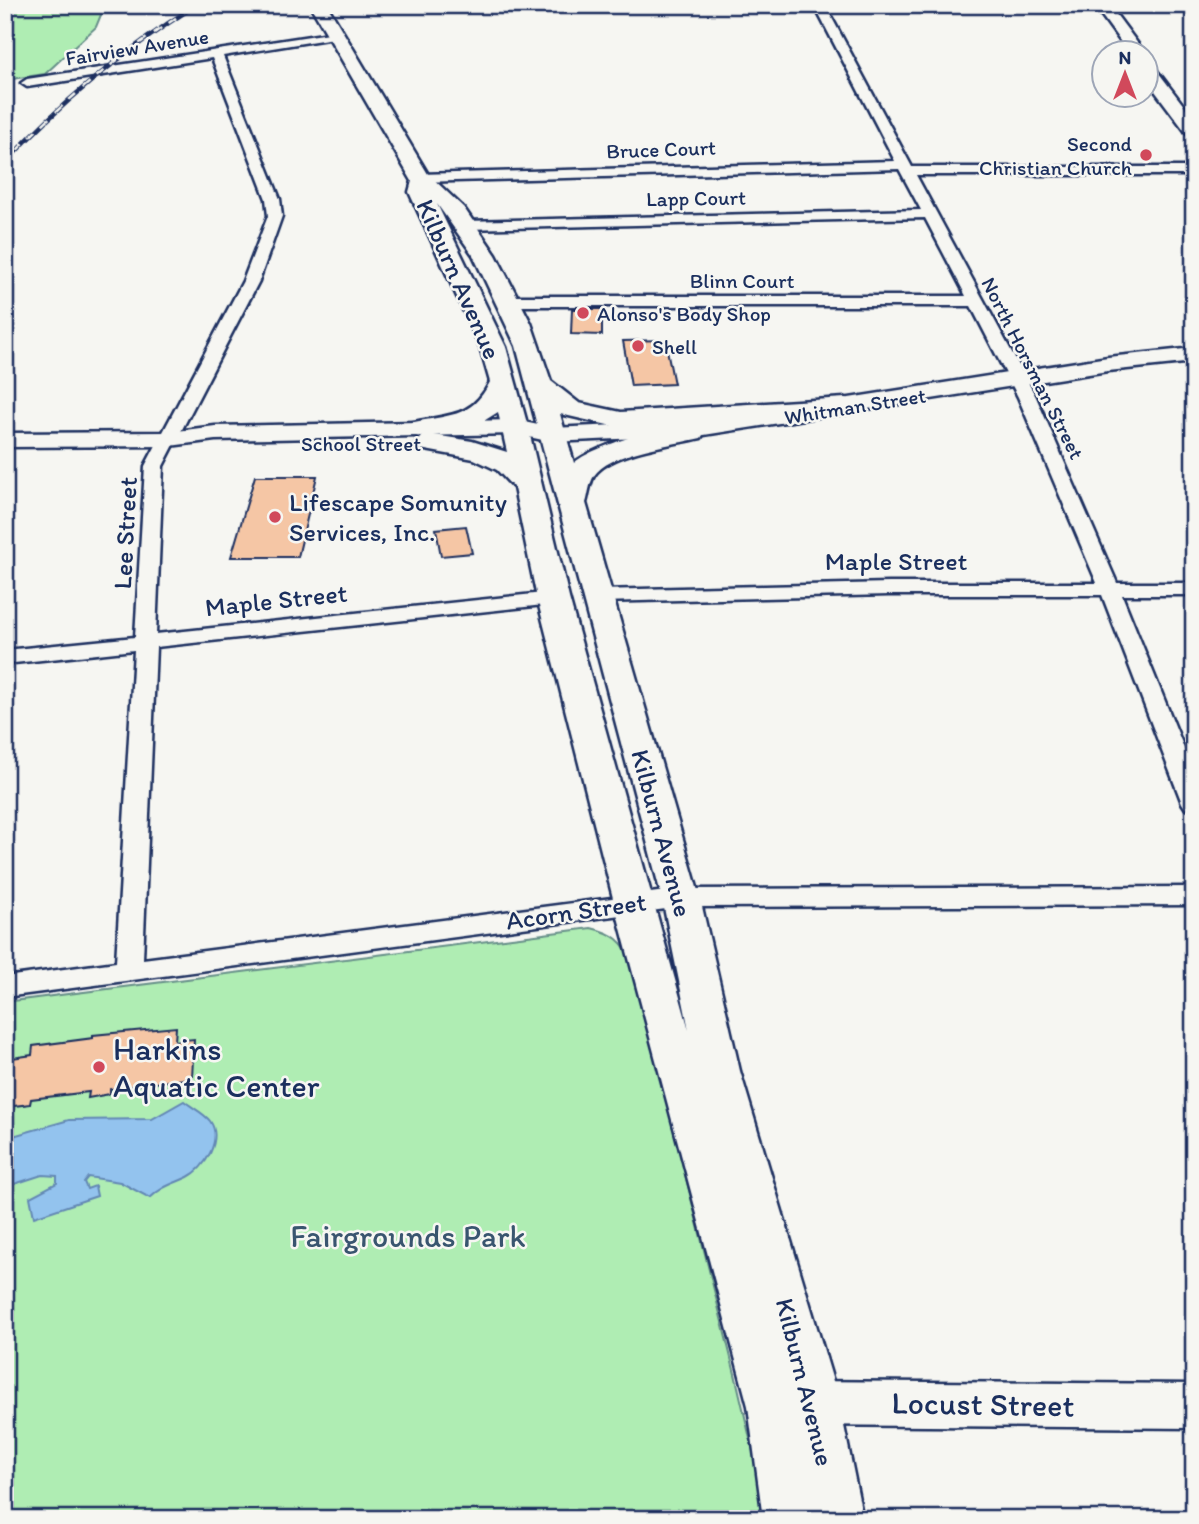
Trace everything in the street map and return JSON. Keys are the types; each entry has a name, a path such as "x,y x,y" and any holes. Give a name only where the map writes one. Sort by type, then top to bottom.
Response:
{"main road":[{"name":"Kilburn Avenue","path":"318,5 420,178 435,189 465,225 510,301 539,385 528,435 527,485 553,598 634,902 793,1404 836,1519"},
{"path":"1101,5 1126,38"},
{"path":"1160,84 1192,126"},
{"name":"Kilburn Avenue","path":"420,178 420,192 493,347 502,383 528,435 572,503 598,596 681,898 793,1404 790,1519"},
{"name":"Whitman Street","path":"528,435 704,428 1108,364 1194,355"},
{"path":"425,436 483,414 498,398 502,383"},
{"path":"539,385 570,409 621,420 845,406"},
{"path":"572,503 580,476 595,461 624,449 704,428"},
{"name":"School Street","path":"5,440 170,439 205,444 528,435"},
{"path":"425,436 494,454 516,469 527,485"},
{"name":"Locust Street","path":"793,1404 1194,1406"}],"street":[{"name":"North Horsman Street","path":"819,5 928,215 1018,380 1110,589 1194,803"},
{"name":"Fairview Avenue","path":"27,83 336,36"},
{"name":"Lee Street","path":"129,971 154,466 251,281 275,216 273,199 216,54"},
{"name":"Bruce Court","path":"420,178 905,168 1194,171"},
{"name":"Lapp Court","path":"465,225 928,215"},
{"name":"Blinn Court","path":"510,301 974,301"},
{"name":"Maple Street","path":"598,596 875,589 1194,589"},
{"name":"Maple Street","path":"5,657 553,598"},
{"name":"Acorn Street","path":"5,987 634,902 681,898 1194,896"}],"green space":[{"path":"5,5 105,5 96,27 45,74 5,80"},
{"name":"Fairgrounds Park","path":"591,928 606,932 617,939 632,962 735,1374 758,1473 763,1519 5,1519 5,1002"}],"water":[{"path":"184,1101 210,1121 214,1136 213,1145 206,1161 194,1173 163,1188 150,1198 120,1182 88,1177 84,1182 87,1189 95,1186 97,1196 34,1217 30,1197 57,1183 57,1176 42,1175 5,1187 5,1134 13,1136 69,1120 152,1119"}],"building":[{"name":"Alonso's Body Shop","path":"572,309 602,309 602,335 571,334"},
{"path":"665,340 674,384 631,386 623,341"},
{"name":"Lifescape Somunity Services, Inc.","path":"255,476 317,476 298,557 231,557"},
{"path":"466,526 472,553 441,556 436,529"},
{"name":"Harkins Aquatic Center","path":"176,1027 175,1041 194,1039 192,1078 110,1089 110,1094 88,1098 89,1092 31,1099 30,1104 5,1107 5,1059 32,1055 33,1046 93,1038 93,1035"}],"railway":[{"path":"5,163 49,118 95,78 196,5"}],"place":[{"name":"Second Christian Church","path":"1146,155"},
{"name":"Alonso's Body Shop","path":"583,313"},
{"name":"Shell","path":"638,346"},
{"name":"Lifescape Somunity Services, Inc.","path":"275,517"},
{"name":"Harkins Aquatic Center","path":"99,1067"}]}
